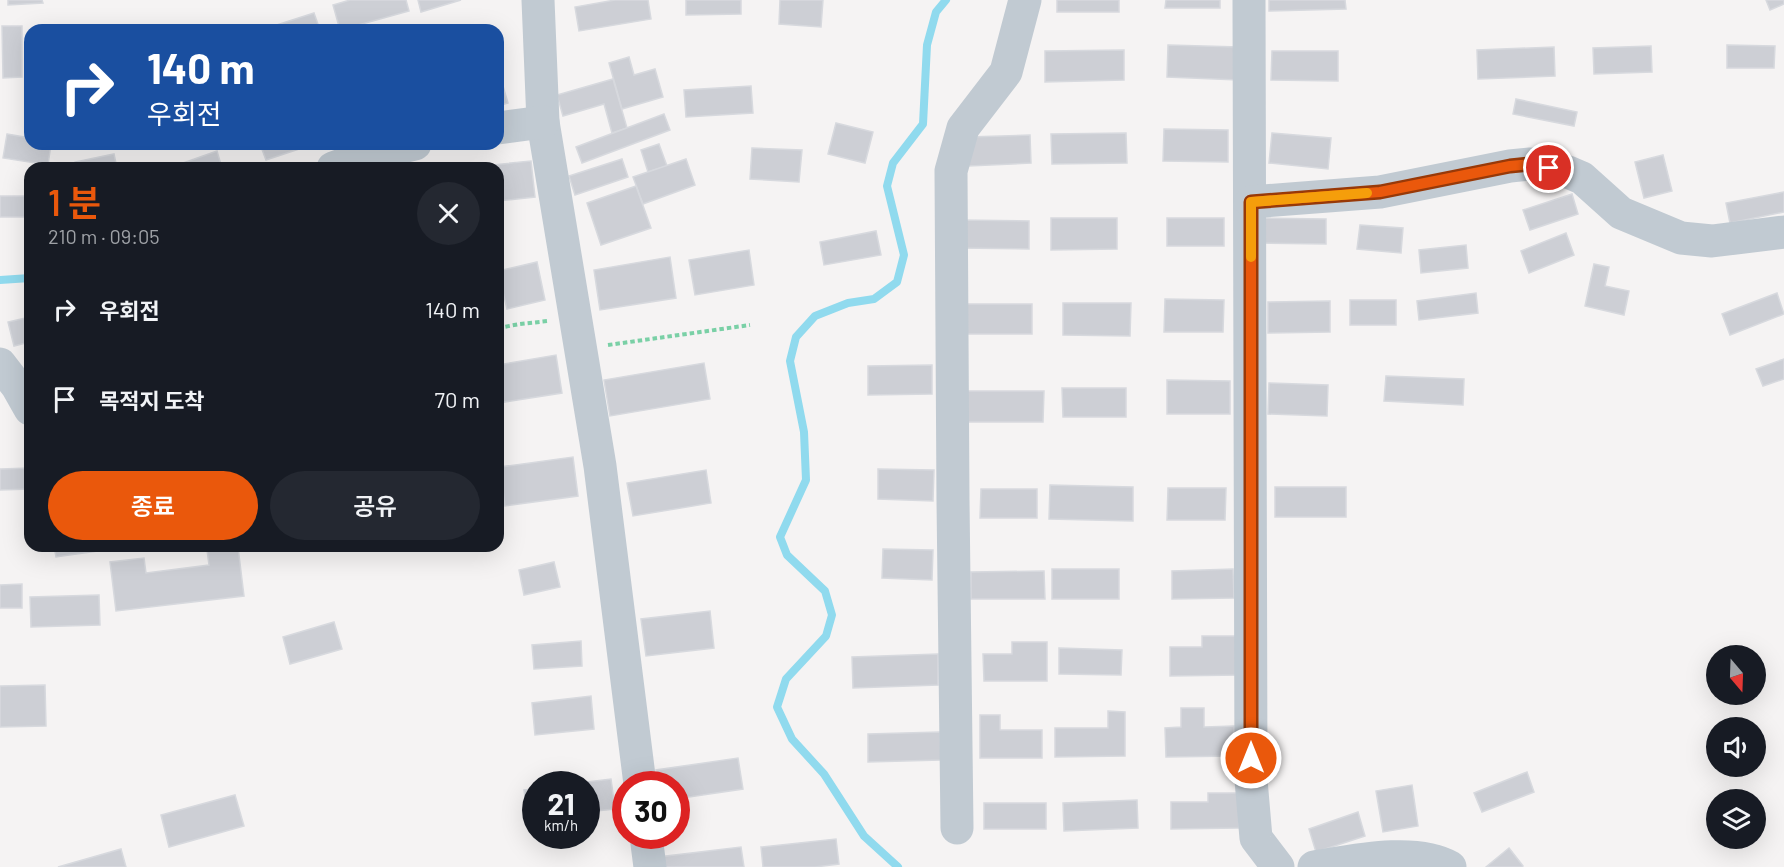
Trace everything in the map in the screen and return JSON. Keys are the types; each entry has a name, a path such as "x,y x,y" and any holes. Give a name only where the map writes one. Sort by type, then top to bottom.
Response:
{"street":[{"path":"538,0 543,122 600,466 638,771"},
{"path":"957,828 952,488 951,171 963,128 1006,72 1025,0"},
{"path":"1249,0 1251,780 1256,838 1278,867"},
{"path":"504,127 543,122"},
{"path":"350,162 390,150"},
{"path":"1251,202 1380,192 1530,164 1568,172 1582,178 1621,213 1681,238 1712,241 1784,232"},
{"path":"1314,867 1357,860 1410,856 1442,862 1450,867"}],"path":[{"path":"504,327 520,324 578,334 750,325"}],"building":[{"path":"8,0 42,0 43,3 8,5"},
{"path":"350,0 406,0 409,11 362,24 338,24 333,5"},
{"path":"418,0 461,0 421,12"},
{"path":"615,0 648,0 651,19 579,31 575,7"},
{"path":"686,0 741,0 741,14 686,15"},
{"path":"780,0 823,0 821,27 779,24"},
{"path":"1057,0 1119,0 1119,12 1057,12"},
{"path":"1166,0 1220,0 1220,8 1165,8"},
{"path":"1269,0 1345,0 1346,9 1269,11"},
{"path":"1766,0 1784,0 1784,4 1770,10"},
{"path":"314,13 318,24 280,24"},
{"path":"2,26 22,26 22,77 3,78"},
{"path":"1168,45 1239,47 1238,80 1167,77"},
{"path":"1727,45 1775,46 1774,68 1727,68"},
{"path":"1651,46 1652,72 1594,74 1593,48"},
{"path":"1554,47 1555,76 1478,79 1477,50"},
{"path":"1124,50 1124,80 1045,82 1045,51"},
{"path":"1272,51 1338,51 1338,81 1271,80"},
{"path":"629,57 634,75 655,69 663,97 622,109 609,63"},
{"path":"613,79 627,128 612,133 604,104 563,116 557,95"},
{"path":"751,86 753,113 686,117 684,90"},
{"path":"504,89 508,103 504,104"},
{"path":"1516,99 1577,112 1574,126 1513,114"},
{"path":"664,114 670,130 582,163 576,147"},
{"path":"836,123 873,132 865,163 828,154"},
{"path":"1164,129 1228,130 1228,162 1163,161"},
{"path":"1126,133 1127,163 1052,164 1051,134"},
{"path":"1272,133 1331,138 1328,169 1269,163"},
{"path":"7,134 24,137 24,150 50,150 48,162 3,158"},
{"path":"1030,135 1031,163 969,166 968,137"},
{"path":"659,144 667,166 648,172 641,150"},
{"path":"752,148 802,150 799,182 750,179"},
{"path":"262,150 296,150 266,160"},
{"path":"217,151 220,162 186,162"},
{"path":"114,154 116,162 75,162"},
{"path":"1663,155 1672,191 1644,198 1635,162"},
{"path":"622,159 628,177 575,195 569,176"},
{"path":"686,159 695,185 643,204 633,177"},
{"path":"531,161 535,197 504,200 504,164"},
{"path":"636,186 651,228 601,245 587,203"},
{"path":"1784,192 1784,212 1730,223 1726,203"},
{"path":"1572,194 1578,214 1530,230 1523,210"},
{"path":"0,196 24,196 24,217 0,217"},
{"path":"1051,218 1117,218 1117,249 1051,250"},
{"path":"1167,218 1224,218 1224,246 1167,246"},
{"path":"1261,218 1326,219 1326,244 1260,243"},
{"path":"958,220 1029,221 1029,249 958,248"},
{"path":"1360,225 1403,228 1401,253 1357,249"},
{"path":"876,231 881,255 824,265 820,242"},
{"path":"1566,233 1574,255 1529,273 1521,251"},
{"path":"1466,245 1468,268 1421,273 1419,250"},
{"path":"749,250 754,285 695,295 689,260"},
{"path":"670,257 676,298 600,310 594,270"},
{"path":"537,262 545,300 507,309 504,296 504,270"},
{"path":"1594,264 1609,267 1605,286 1629,291 1624,315 1585,306"},
{"path":"1476,293 1478,313 1419,320 1417,301"},
{"path":"1777,293 1784,314 1730,335 1722,314"},
{"path":"1165,299 1224,300 1223,332 1164,332"},
{"path":"1350,300 1396,300 1396,325 1350,325"},
{"path":"1330,301 1330,332 1268,333 1268,302"},
{"path":"1063,303 1131,303 1130,336 1063,335"},
{"path":"966,304 1032,304 1032,334 966,334"},
{"path":"24,318 24,344 14,346 8,322"},
{"path":"556,355 562,393 504,402 504,364"},
{"path":"1784,359 1784,379 1763,386 1756,369"},
{"path":"704,363 710,399 610,416 604,380"},
{"path":"932,365 932,394 868,395 868,366"},
{"path":"1386,376 1464,379 1463,405 1384,401"},
{"path":"1167,380 1230,381 1230,414 1167,414"},
{"path":"1269,383 1328,385 1327,416 1268,414"},
{"path":"1062,388 1126,388 1126,417 1063,417"},
{"path":"965,391 1044,391 1043,422 965,422"},
{"path":"573,457 578,496 505,506 504,466"},
{"path":"24,468 24,489 0,490 0,469"},
{"path":"878,469 934,470 933,501 878,499"},
{"path":"706,470 711,503 633,516 627,483"},
{"path":"1050,485 1133,487 1133,521 1049,519"},
{"path":"1275,487 1346,487 1346,517 1275,517"},
{"path":"1168,488 1226,488 1225,520 1167,520"},
{"path":"981,489 1037,489 1037,518 980,518"},
{"path":"883,549 933,550 932,580 882,578"},
{"path":"55,552 90,552 56,557"},
{"path":"207,552 239,552 244,596 116,611 110,562 144,558 146,573 209,565"},
{"path":"554,562 560,587 524,595 519,570"},
{"path":"1052,569 1119,569 1119,599 1052,599"},
{"path":"1233,569 1234,598 1172,599 1172,571"},
{"path":"1044,571 1045,599 971,599 971,572"},
{"path":"22,584 22,608 0,608 0,585"},
{"path":"99,595 100,625 31,627 30,597"},
{"path":"710,611 714,648 646,656 641,619"},
{"path":"334,622 342,649 290,664 283,637"},
{"path":"1202,636 1240,636 1240,675 1170,676 1170,647 1202,647"},
{"path":"581,641 582,666 534,669 532,645"},
{"path":"1012,642 1047,642 1047,681 984,681 983,654 1012,654"},
{"path":"1059,648 1122,650 1121,675 1059,674"},
{"path":"938,654 938,685 853,688 852,657"},
{"path":"45,685 46,726 0,727 0,686"},
{"path":"591,696 594,729 535,735 532,703"},
{"path":"1181,708 1204,708 1204,727 1234,726 1234,756 1166,757 1165,728 1181,727"},
{"path":"1108,711 1125,712 1125,756 1055,757 1055,728 1108,728"},
{"path":"980,715 1000,715 1000,730 1042,730 1042,758 980,758"},
{"path":"940,732 941,760 868,762 868,734"},
{"path":"738,758 743,789 690,797 690,771 656,770"},
{"path":"1527,772 1534,792 1482,812 1474,793"},
{"path":"611,779 612,809 600,811 600,780"},
{"path":"1412,785 1418,826 1383,832 1376,791"},
{"path":"1208,793 1239,793 1239,828 1171,829 1171,802 1208,802"},
{"path":"235,795 244,826 169,847 161,815"},
{"path":"1137,800 1138,828 1064,831 1063,803"},
{"path":"984,803 1046,803 1046,829 984,829"},
{"path":"1358,812 1365,836 1316,852 1309,829"},
{"path":"836,839 839,864 815,867 763,867 761,847"},
{"path":"741,847 744,867 659,867 658,857"},
{"path":"1509,848 1522,867 1486,867"},
{"path":"121,849 126,867 58,867"}],"waterway":[{"path":"898,867 864,836 824,774 792,739 777,707 786,679 826,636 832,615 825,591 787,555 780,537 806,480 804,432 790,361 796,337 815,316 848,303 874,299 897,282 904,255 887,186 893,163 923,124 927,45 936,12 946,0"},
{"path":"0,280 24,278"}],"slow traffic":[{"path":"1251,257 1251,202 1367,193"}],"route":[{"path":"1251,758 1251,202 1380,192 1510,166 1530,164 1549,168"}]}
